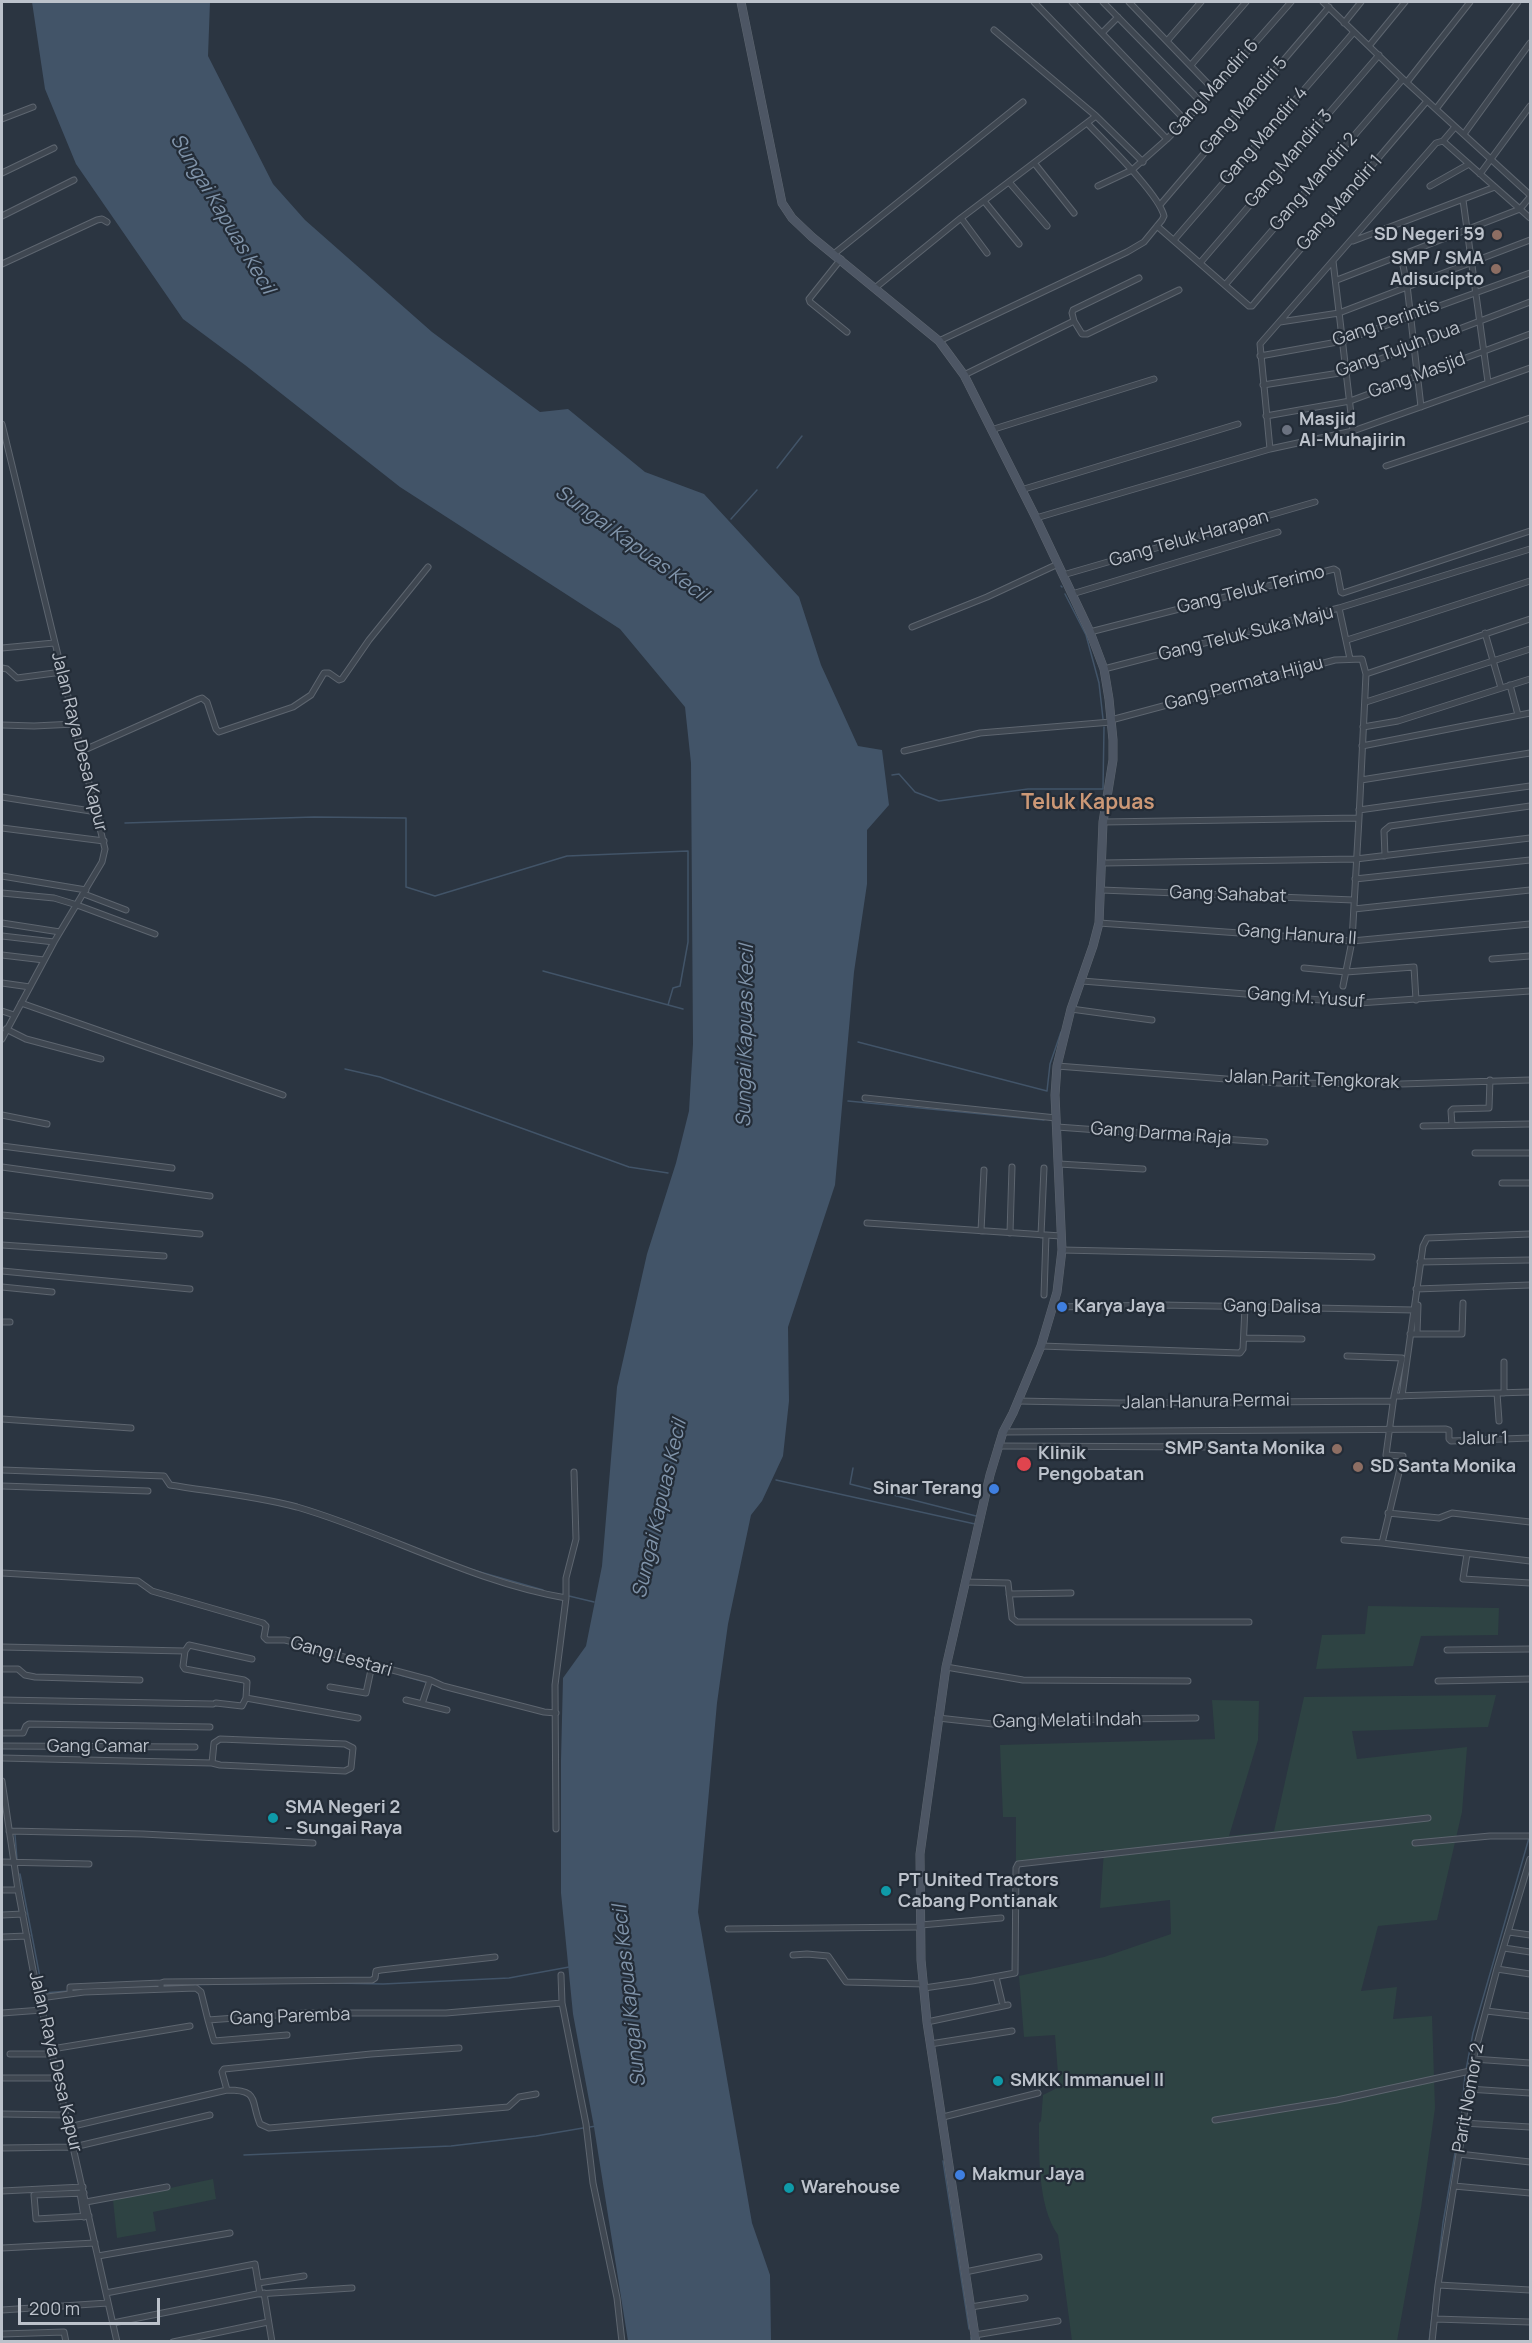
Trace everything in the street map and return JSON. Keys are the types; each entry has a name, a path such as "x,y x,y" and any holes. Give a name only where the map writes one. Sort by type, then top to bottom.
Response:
{"main road":[{"path":"741,2 782,202 792,218 939,341 964,375 1090,632 1104,669 1111,721 1113,760 1103,822 1099,923 1071,1009 1057,1066 1055,1095 1062,1250 1054,1307 1041,1346 998,1446 946,1666 920,1854 921,1926 927,2022 976,2338"}],"street":[{"path":"1034,2 1167,140"},
{"path":"1072,2 1185,120"},
{"path":"1103,2 1202,104"},
{"path":"1129,2 1214,90"},
{"path":"1167,41 1201,2"},
{"path":"1191,65 1246,2"},
{"name":"Gang Mandiri 6","path":"1098,186 1132,170 1167,140 1202,104 1291,2"},
{"path":"1323,2 1405,81 1530,194 1520,209 1337,280"},
{"path":"1344,23 1361,2"},
{"path":"1369,46 1405,2"},
{"name":"Gang Mandiri 2","path":"1225,285 1405,81 1470,2"},
{"path":"1436,109 1518,2"},
{"name":"Gang Mandiri 5","path":"1160,205 1329,7"},
{"path":"1101,33 1118,17"},
{"path":"994,30 1096,116 1143,162"},
{"name":"Gang Mandiri 4","path":"1174,240 1354,32"},
{"path":"1464,134 1530,43"},
{"name":"Gang Mandiri 3","path":"1200,263 1378,55"},
{"name":"Gang Mandiri 1","path":"1225,285 1249,306 1252,306 1427,101"},
{"path":"834,253 1023,102"},
{"path":"1480,174 1530,106"},
{"path":"2,119 33,107"},
{"path":"875,288 961,218 1096,116"},
{"path":"939,341 1127,252 1143,242 1164,216 1160,205 1132,170 1087,123"},
{"path":"1270,449 1260,344 1436,143 1443,141 1455,126"},
{"path":"1443,141 1530,218"},
{"path":"2,173 54,148"},
{"path":"1035,164 1074,213"},
{"path":"1430,186 1469,164"},
{"path":"2,216 74,180"},
{"path":"1009,182 1047,226"},
{"path":"1352,241 1495,187"},
{"path":"1463,200 1488,382"},
{"path":"984,201 1018,244"},
{"path":"961,218 987,253"},
{"path":"2,264 97,220 102,219 107,222"},
{"path":"1157,226 1225,285"},
{"path":"1280,322 1339,313 1407,285 1530,240"},
{"path":"1401,256 1407,285 1421,407"},
{"path":"842,259 809,299 847,332"},
{"path":"1333,261 1353,431"},
{"name":"Gang Perintis","path":"1260,356 1343,341 1530,273"},
{"path":"1139,278 1073,310 1074,321 1082,334 1087,334 1179,290"},
{"name":"Gang Tujuh Dua","path":"1263,386 1346,372 1530,302"},
{"path":"964,375 1074,321"},
{"name":"Gang Masjid","path":"1266,416 1350,401 1530,334"},
{"path":"1036,518 1270,449 1353,431 1530,368"},
{"path":"991,430 1154,379"},
{"path":"1386,466 1530,418"},
{"name":"Jalan Raya Desa Kapur","path":"2,424 104,841 105,855 54,942 2,1039"},
{"path":"1021,490 1238,424"},
{"name":"Gang Teluk Harapan","path":"1063,575 1315,502"},
{"name":"Gang Teluk Terimo","path":"1090,632 1334,569 1337,571 1343,593 1530,531"},
{"path":"1072,594 1278,532"},
{"path":"1340,608 1530,549"},
{"path":"912,627 987,597 1058,564"},
{"path":"82,751 199,699 207,702 219,732 293,707 311,695 324,673 342,679 369,640 428,567"},
{"path":"1347,640 1530,581"},
{"name":"Gang Teluk Suka Maju","path":"1104,669 1340,608 1350,659"},
{"path":"1366,674 1530,619"},
{"path":"1485,633 1501,688"},
{"path":"2,648 54,643"},
{"path":"1366,702 1530,649"},
{"path":"1343,986 1352,941 1366,702 1366,674 1363,659 1350,659"},
{"name":"Gang Permata Hijau","path":"904,751 980,733 1111,721 1295,670 1335,660 1350,659"},
{"path":"2,668 8,669 17,678 62,672"},
{"path":"1363,727 1398,721 1530,679"},
{"path":"1510,685 1518,715"},
{"path":"1362,746 1530,713"},
{"path":"2,725 75,724"},
{"path":"1361,780 1530,753"},
{"path":"1359,810 1530,786"},
{"path":"2,797 97,813"},
{"path":"1385,856 1384,831 1390,826 1530,806"},
{"path":"1103,822 1359,818"},
{"path":"2,828 104,841"},
{"path":"1103,863 1356,859 1530,838"},
{"path":"1355,879 1530,860"},
{"path":"2,876 85,892 126,910"},
{"name":"Gang Sahabat","path":"1101,890 1354,900"},
{"path":"1354,909 1530,890"},
{"path":"2,893 54,898 77,904 155,934"},
{"path":"2,922 60,932"},
{"name":"Gang Hanura II","path":"1099,923 1352,941 1530,924"},
{"path":"2,936 54,942"},
{"path":"2,956 44,960"},
{"path":"1492,959 1530,956"},
{"path":"1304,968 1346,972 1414,967 1416,1000"},
{"name":"Gang M. Yusuf","path":"1082,981 1342,1002 1380,1003 1530,991"},
{"path":"2,983 30,987"},
{"path":"21,1003 283,1095"},
{"path":"1071,1009 1152,1020"},
{"path":"2,1011 14,1014"},
{"path":"6,1029 26,1039 101,1059"},
{"name":"Jalan Parit Tengkorak","path":"1057,1066 1278,1083 1401,1084 1530,1080"},
{"path":"1452,1125 1451,1111 1453,1109 1489,1108 1490,1080"},
{"name":"Gang Darma Raja","path":"865,1098 1056,1123 1265,1142"},
{"path":"2,1114 47,1124"},
{"path":"1424,1126 1530,1124"},
{"path":"2,1146 172,1168"},
{"path":"1475,1153 1530,1153"},
{"path":"1059,1164 1143,1169"},
{"path":"2,1167 210,1196"},
{"path":"1010,1233 1012,1167"},
{"path":"1044,1168 1044,1295"},
{"path":"981,1231 984,1170"},
{"path":"1502,1183 1530,1183"},
{"path":"2,1215 200,1234"},
{"path":"867,1223 1062,1236"},
{"path":"1402,1396 1414,1334 1416,1288 1424,1240 1530,1234"},
{"path":"2,1245 164,1256"},
{"path":"1062,1250 1372,1257"},
{"path":"1420,1262 1530,1260"},
{"path":"2,1271 190,1289"},
{"path":"1416,1288 1530,1285"},
{"path":"2,1287 52,1292"},
{"path":"1414,1334 1462,1334 1463,1303"},
{"name":"Gang Dalisa","path":"1054,1307 1162,1305 1416,1307"},
{"path":"1041,1346 1240,1353 1243,1349 1245,1307"},
{"path":"2,1322 10,1322"},
{"path":"1244,1338 1302,1339"},
{"path":"1347,1356 1402,1358 1388,1430 1386,1455 1402,1456 1382,1544"},
{"path":"1499,1421 1504,1362"},
{"name":"Jalan Hanura Permai","path":"1018,1401 1143,1403 1394,1398 1530,1392"},
{"path":"2,1419 131,1428"},
{"name":"Jalur 1","path":"1388,1430 1446,1429 1449,1430 1451,1441 1530,1438"},
{"path":"1003,1432 1388,1430"},
{"path":"998,1446 1221,1447"},
{"path":"2,1470 164,1476 170,1485 218,1491 296,1507 444,1563 527,1589 566,1598"},
{"path":"556,1829 555,1685 566,1598 566,1578 576,1539 574,1472"},
{"path":"2,1486 148,1491"},
{"path":"1388,1513 1438,1518 1452,1513 1530,1522"},
{"path":"1344,1540 1530,1562"},
{"path":"1467,1554 1463,1579 1530,1583"},
{"name":"Gang Lestari","path":"2,1573 138,1581 152,1591 263,1623 266,1626 264,1638 267,1640 293,1642 430,1680 443,1686 544,1712 556,1713"},
{"path":"965,1582 1007,1582 1012,1618 1017,1622 1249,1622"},
{"path":"1009,1594 1071,1593"},
{"path":"2,1700 214,1703 240,1707 246,1698 247,1684 244,1680 184,1669 184,1651 189,1645 252,1659"},
{"path":"2,1647 184,1651"},
{"path":"1447,1650 1530,1649"},
{"path":"330,1687 366,1693 372,1665"},
{"path":"946,1666 1023,1680 1188,1681"},
{"path":"2,1669 18,1669 27,1676 35,1677 140,1680"},
{"path":"1438,1681 1530,1679"},
{"path":"422,1704 430,1680"},
{"path":"246,1698 358,1718"},
{"path":"406,1700 447,1710"},
{"name":"Gang Melati Indah","path":"938,1718 1002,1725 1049,1720 1196,1718"},
{"path":"2,1733 22,1733 29,1724 210,1727"},
{"path":"2,1758 212,1763 345,1771 351,1768 353,1751 352,1747 345,1744 220,1739 214,1743 212,1763"},
{"name":"Gang Camar","path":"2,1746 195,1747"},
{"name":"Jalan Raya Desa Kapur","path":"2,1781 5,1823 9,1831 18,1890 42,2010 117,2342"},
{"path":"793,1955 828,1956 846,1982 924,1986 1015,1973 1016,1868 1018,1864 1428,1818"},
{"path":"9,1831 143,1834 313,1843"},
{"path":"1415,1843 1490,1836 1530,1836"},
{"name":"Parit Nomor 2","path":"1432,2342 1437,2285 1470,2071 1530,1859"},
{"path":"2,1862 89,1864"},
{"path":"2,1890 18,1890"},
{"path":"2,1915 23,1914"},
{"path":"728,1929 921,1926 1001,1918"},
{"path":"1509,1932 1530,1935"},
{"path":"2,1937 27,1936"},
{"path":"1504,1948 1530,1952"},
{"path":"40,1998 95,1988 357,1981 374,1979 376,1971 381,1970 495,1957"},
{"path":"1497,1969 1530,1974"},
{"path":"561,1975 562,2003 586,2124 593,2183 617,2298 622,2342"},
{"path":"927,2022 1005,2004 996,1977"},
{"name":"Gang Paremba","path":"161,1986 198,1989 201,1992 208,2020 305,2013 446,2013 562,2003"},
{"path":"2,2013 42,2010"},
{"path":"1486,2011 1530,2016"},
{"path":"208,2020 214,2041 288,2035"},
{"path":"10,2054 53,2052 190,2026"},
{"path":"930,2044 1012,2031"},
{"path":"227,2090 222,2072 224,2069 459,2048"},
{"path":"1473,2059 1530,2063"},
{"path":"1215,2120 1337,2100 1470,2071"},
{"path":"2,2078 58,2078"},
{"path":"1468,2089 1530,2093"},
{"path":"69,2127 227,2090 248,2092 253,2096 260,2124 269,2128 508,2107 519,2097 537,2094"},
{"path":"943,2117 1038,2093"},
{"path":"2,2114 66,2115"},
{"path":"2,2148 74,2147 210,2115"},
{"path":"1463,2123 1530,2127"},
{"path":"1459,2154 1530,2162"},
{"path":"1454,2186 1530,2193"},
{"path":"86,2202 167,2187"},
{"path":"2,2190 82,2191"},
{"path":"82,2191 87,2216 36,2219 34,2195 82,2191"},
{"path":"98,2256 230,2233"},
{"path":"2,2248 94,2243"},
{"path":"965,2272 1039,2257"},
{"path":"106,2293 255,2264 272,2342"},
{"path":"258,2283 304,2276"},
{"path":"1437,2285 1530,2290"},
{"path":"113,2323 262,2294 352,2288"},
{"path":"971,2307 1025,2298"},
{"path":"2,2310 108,2303"},
{"path":"1435,2319 1530,2322"},
{"path":"976,2338 1058,2321"},
{"path":"173,2342 268,2322"},
{"path":"2,2334 64,2332 66,2342"}],"green space":[{"path":"1368,1606 1499,1608 1498,1635 1421,1636 1413,1666 1316,1669 1322,1635 1365,1634"},
{"path":"1496,1695 1488,1727 1352,1731 1357,1759 1467,1747 1462,1812 1437,1920 1378,1926 1361,1991 1397,1987 1393,2019 1432,2016 1435,2108 1421,2208 1397,2341 1072,2341 1058,2235 1051,2224 1043,2196 1040,2166 1039,2123 1043,2095 1059,2087 1055,2035 1024,2037 1019,1976 1104,1957 1171,1934 1170,1900 1100,1908 1104,1850 1016,1862 1016,1817 1003,1817 1000,1745 1215,1739 1212,1700 1259,1701 1258,1740 1229,1836 1274,1831 1304,1697"},
{"path":"213,2179 216,2199 153,2212 156,2231 117,2238 113,2200"}],"water":[{"name":"Sungai Kapuas Kecil","path":"32,2 210,2 208,56 273,184 305,220 432,332 540,412 568,409 645,472 704,494 799,597 821,665 858,746 882,750 889,805 867,830 867,884 854,972 835,1185 788,1327 789,1401 783,1456 762,1501 751,1515 728,1624 717,1703 698,1912 752,2223 770,2275 771,2341 628,2341 594,2127 573,2014 561,1893 563,1678 586,1646 602,1566 617,1387 647,1254 676,1163 689,1111 693,1044 691,763 685,707 620,629 400,487 183,319 76,164 45,89"}],"waterway":[{"path":"777,468 802,436"},
{"path":"731,519 757,490"},
{"path":"1065,594 1086,635 1099,683 1103,719"},
{"path":"892,775 899,774 915,792 939,801 1028,789 1103,789 1104,727"},
{"path":"125,823 314,817 406,818 406,887 435,896 567,856 688,851 688,942 680,986 673,988 668,1005"},
{"path":"543,971 683,1009"},
{"path":"858,1042 1047,1091 1050,1064 1061,1032"},
{"path":"345,1069 380,1077 629,1167 668,1173"},
{"path":"848,1101 1044,1120"},
{"path":"853,1468 850,1484 976,1516"},
{"path":"776,1480 975,1524"},
{"path":"980,1498 983,1486"},
{"path":"473,1570 543,1590"},
{"path":"569,1596 594,1602"},
{"path":"400,1675 425,1682"},
{"path":"15,1835 17,1860"},
{"path":"1466,2070 1473,2033 1529,1838"},
{"path":"20,1874 43,1993 69,1991"},
{"path":"335,1983 383,1984 509,1978 569,1967"},
{"path":"165,1985 303,1983"},
{"path":"94,1989 110,1988"},
{"path":"1429,2342 1443,2223 1461,2118 1465,2075"},
{"path":"590,2127 596,2126"},
{"path":"244,2155 451,2146 583,2128"},
{"path":"943,2161 969,2329"},
{"path":"971,2337 971,2342"}],"place":[{"name":"SD Negeri 59","path":"1497,235"},
{"name":"SMP / SMA Adisucipto","path":"1496,269"},
{"name":"Masjid Al-Muhajirin","path":"1287,430"},
{"name":"Karya Jaya","path":"1062,1307"},
{"name":"SMP Santa Monika","path":"1337,1449"},
{"name":"Klinik Pengobatan","path":"1024,1464"},
{"name":"SD Santa Monika","path":"1358,1467"},
{"name":"Sinar Terang","path":"994,1489"},
{"name":"SMA Negeri 2 - Sungai Raya","path":"273,1818"},
{"name":"PT United Tractors Cabang Pontianak","path":"886,1891"},
{"name":"SMKK Immanuel II","path":"998,2081"},
{"name":"Makmur Jaya","path":"960,2175"},
{"name":"Warehouse","path":"789,2188"}],"district":[{"name":"Teluk Kapuas","path":"1088,803"}]}
